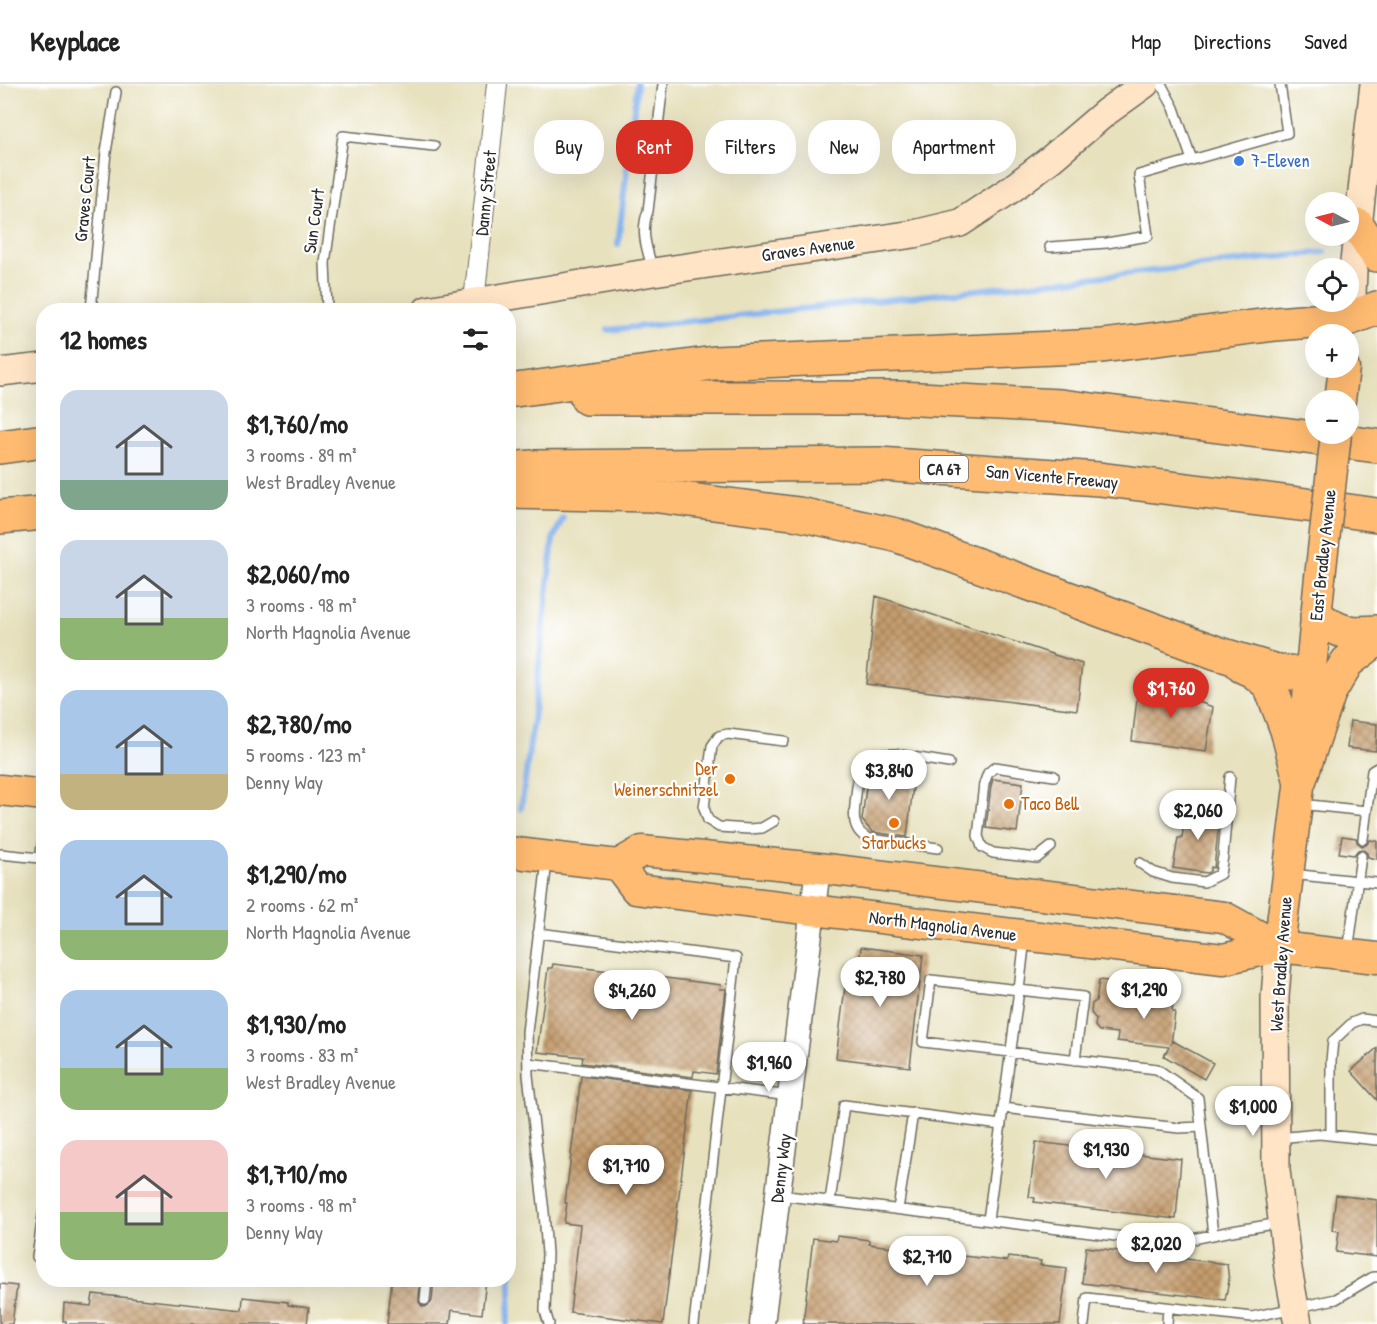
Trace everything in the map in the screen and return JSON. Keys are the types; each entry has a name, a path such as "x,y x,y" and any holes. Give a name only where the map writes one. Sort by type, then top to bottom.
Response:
{"highway":[{"path":"1359,228 1377,255"},
{"path":"516,390 714,363 1102,346 1276,324 1359,320"},
{"path":"516,399 899,398 1061,406 1377,446"},
{"path":"0,447 36,442"},
{"name":"San Vicente Freeway","path":"516,468 879,464 1100,479 1377,516"},
{"path":"516,492 651,495 800,514 896,535 1217,653 1273,670 1311,676"},
{"path":"0,517 36,514"},
{"path":"1317,616 1332,627 1350,634 1377,632"},
{"path":"1299,791 1329,693 1347,662 1377,639"},
{"path":"1217,653 1253,671 1270,685 1287,730 1299,791"}],"main road":[{"name":"Graves Avenue","path":"468,303 653,272 914,234 960,223 1019,184 1106,112 1145,84"},
{"path":"1359,217 1374,84"},
{"path":"1356,246 1353,271 1359,320"},
{"path":"0,372 36,368"},
{"name":"East Bradley Avenue","path":"1311,676 1335,444"},
{"name":"West Bradley Avenue","path":"1296,1316 1287,1269 1276,1170 1275,997 1311,676"},
{"path":"0,790 36,794"},
{"name":"North Magnolia Avenue","path":"1280,947 1224,917 818,868 642,851 618,865 636,889 1223,959 1280,947 1377,958"},
{"path":"516,853 618,865"}],"street":[{"name":"Danny Street","path":"474,302 497,84"},
{"name":"Denny Way","path":"762,1324 818,868"}],"lane":[{"path":"653,272 645,240 644,220 648,211 663,84"},
{"path":"1161,84 1174,108 1192,160"},
{"path":"1050,247 1107,243 1148,236 1138,175 1287,133 1280,84"},
{"name":"Graves Court","path":"92,303 106,153 116,92"},
{"name":"Sun Court","path":"327,303 325,263 343,136 434,146"},
{"path":"774,821 762,828 719,827 708,820 704,808 712,746 719,736 728,734 784,741"},
{"path":"938,848 870,839 863,836 854,819 860,764 873,755 894,754 949,763"},
{"path":"1051,847 1037,858 993,853 982,847 978,837 984,784 988,773 995,767 1054,776"},
{"path":"1363,839 1372,771 1377,768"},
{"path":"1140,863 1153,872 1172,878 1204,882 1220,874 1230,777"},
{"path":"1299,791 1367,811"},
{"path":"0,854 36,858"},
{"path":"548,856 527,1032 528,1063 544,1212 547,1254 545,1311 549,1324"},
{"path":"1348,955 1361,856"},
{"path":"1288,873 1377,883"},
{"path":"538,933 736,958 694,1324"},
{"path":"988,1221 1025,935"},
{"path":"1075,1060 1083,997 931,980 923,1042 1075,1060 1157,1069 1198,1098 1213,1235"},
{"path":"1331,1135 1333,1041 1352,1023 1362,1019 1377,1021"},
{"path":"528,1063 790,1096"},
{"path":"830,1201 844,1105 1001,1125"},
{"path":"1003,1108 1179,1128 1201,1127"},
{"path":"898,1209 913,1113"},
{"path":"1275,1138 1319,1134 1377,1140"},
{"path":"778,1195 1173,1244 1282,1222"},
{"path":"1084,1324 1087,1298 1252,1317 1296,1316 1336,1299 1373,1277 1377,1277"},
{"path":"424,1300 426,1287"},
{"path":"1167,1324 1168,1308"},
{"path":"1215,1324 1216,1313"}],"building":[{"path":"876,596 1082,664 1077,710 866,684"},
{"path":"1139,681 1213,707 1206,751 1132,741"},
{"path":"1350,721 1377,724 1376,751 1347,748"},
{"path":"881,765 915,769 907,837 872,832 862,820 867,779 880,769"},
{"path":"993,779 1023,783 1017,832 986,828"},
{"path":"1186,808 1220,812 1214,868 1211,867 1207,873 1173,868 1178,838 1182,838"},
{"path":"1342,836 1356,838 1362,846 1370,840 1377,841 1377,859 1368,857 1362,849 1354,855 1339,853"},
{"path":"861,947 923,955 910,1067 836,1058 848,964 859,965"},
{"path":"553,964 721,985 720,989 726,989 716,1074 694,1071 693,1077 582,1063 583,1057 537,1052 548,968 552,968"},
{"path":"1099,980 1174,989 1172,1012 1175,1012 1171,1045 1173,1041 1213,1063 1204,1079 1164,1056 1169,1047 1117,1041 1118,1033 1099,1031 1095,1026 1096,1019 1091,1013 1092,1004 1096,1001"},
{"path":"1377,1048 1377,1100 1351,1071"},
{"path":"581,1076 692,1090 663,1324 570,1312 580,1225 564,1223"},
{"path":"1036,1142 1181,1159 1176,1219 1034,1202 1035,1198 1029,1197"},
{"path":"1336,1195 1377,1200 1377,1257 1336,1252 1339,1231 1332,1230"},
{"path":"837,1236 869,1240 869,1244 922,1251 923,1247 955,1251 954,1255 1007,1261 1008,1257 1041,1261 1040,1265 1067,1268 1060,1324 803,1324 813,1238 836,1241"},
{"path":"1086,1247 1227,1264 1229,1281 1225,1300 1082,1283"},
{"path":"0,1284 17,1286 12,1324 0,1324"},
{"path":"391,1287 420,1287 419,1302 425,1307 432,1301 433,1287 485,1287 482,1314 452,1310 450,1324 387,1324"},
{"path":"93,1294 242,1310 243,1297 288,1302 288,1305 309,1308 307,1324 66,1324 66,1321 63,1321 64,1303 91,1306"}],"waterway":[{"path":"618,245 637,84"},
{"path":"608,330 1325,252"},
{"path":"521,809 553,539 563,518"},
{"path":"507,1324 511,1287"}],"place":[{"name":"7-Eleven","path":"1239,161"},
{"name":"Der Weinerschnitzel","path":"730,779"},
{"name":"Taco Bell","path":"1009,804"},
{"name":"Starbucks","path":"894,823"}]}
